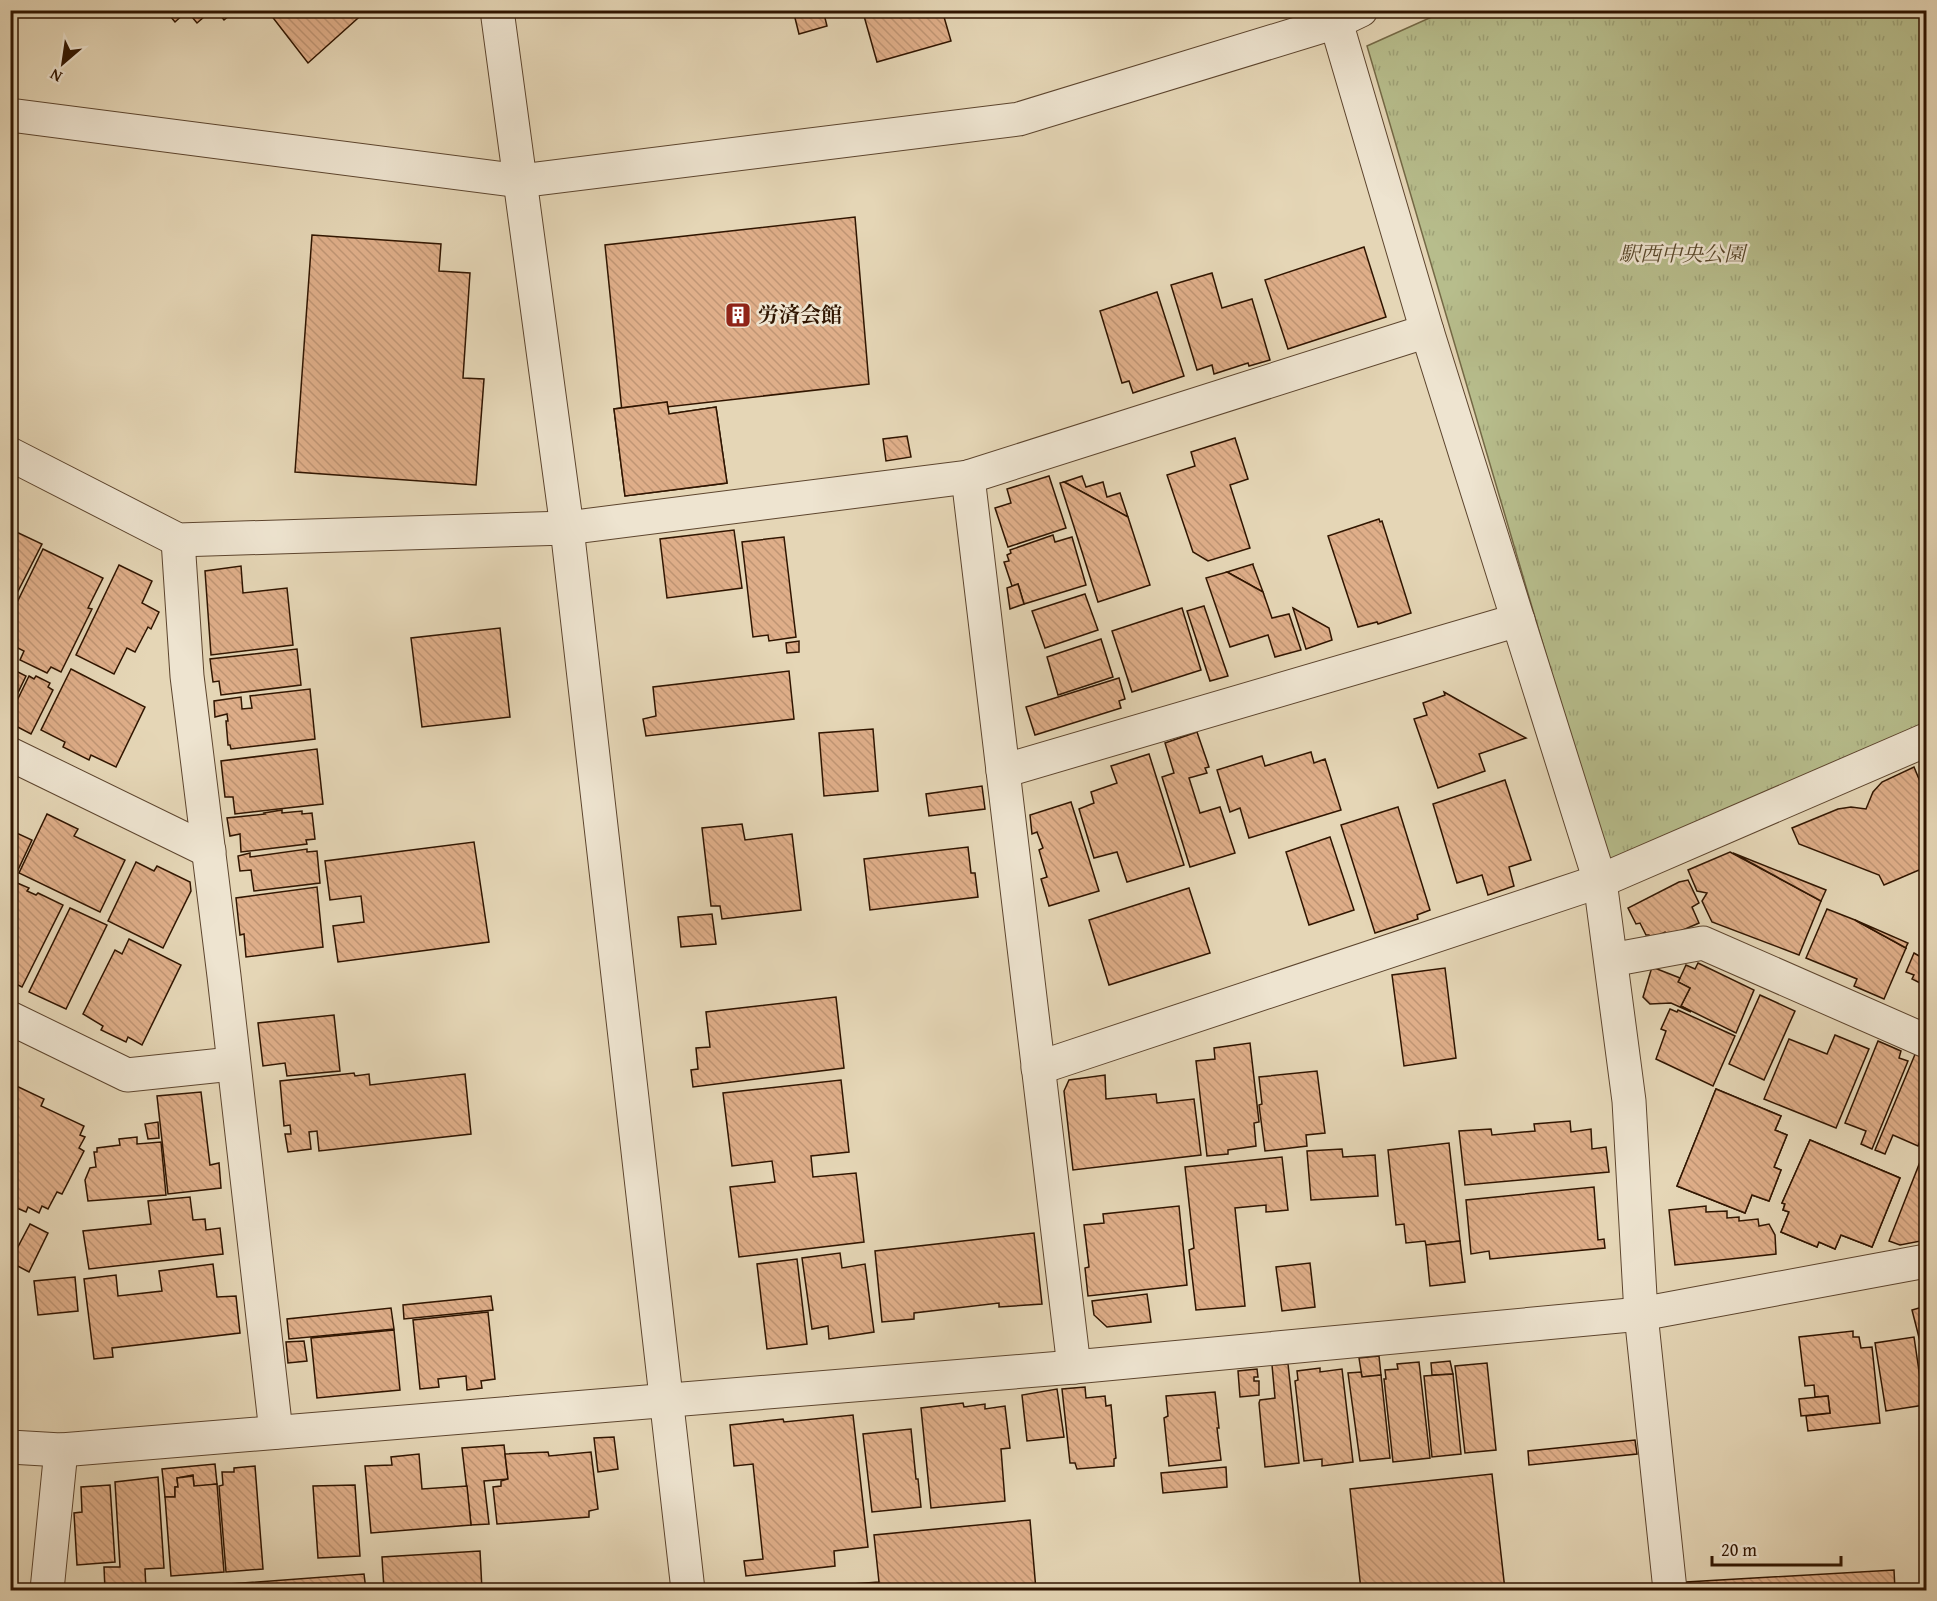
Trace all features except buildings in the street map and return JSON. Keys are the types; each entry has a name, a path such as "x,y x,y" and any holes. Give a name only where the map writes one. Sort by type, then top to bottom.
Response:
{"street":[{"path":"497,10 567,528 688,1590"},
{"path":"10,115 520,181 1019,119 1349,16 1427,331 1600,881 1629,1101 1641,1314 1670,1590"},
{"path":"10,454 178,540 567,528 968,477 1427,331"},
{"path":"968,477 1074,1367"},
{"path":"178,540 187,676 276,1432"},
{"path":"1003,771 1518,620"},
{"path":"1038,1068 1600,881 1926,740"},
{"path":"10,754 209,851"},
{"path":"1611,960 1703,943 1926,1041"},
{"path":"10,1018 127,1074 232,1064"},
{"path":"10,1447 61,1450 667,1401 1074,1367 1641,1314 1926,1261"},
{"path":"47,1590 61,1450"}],"green space":[{"name":"駅西中央公園","path":"1445,11 1926,11 1926,723 1607,862 1367,46"}],"place":[{"name":"労済会館","path":"738,315"}]}
